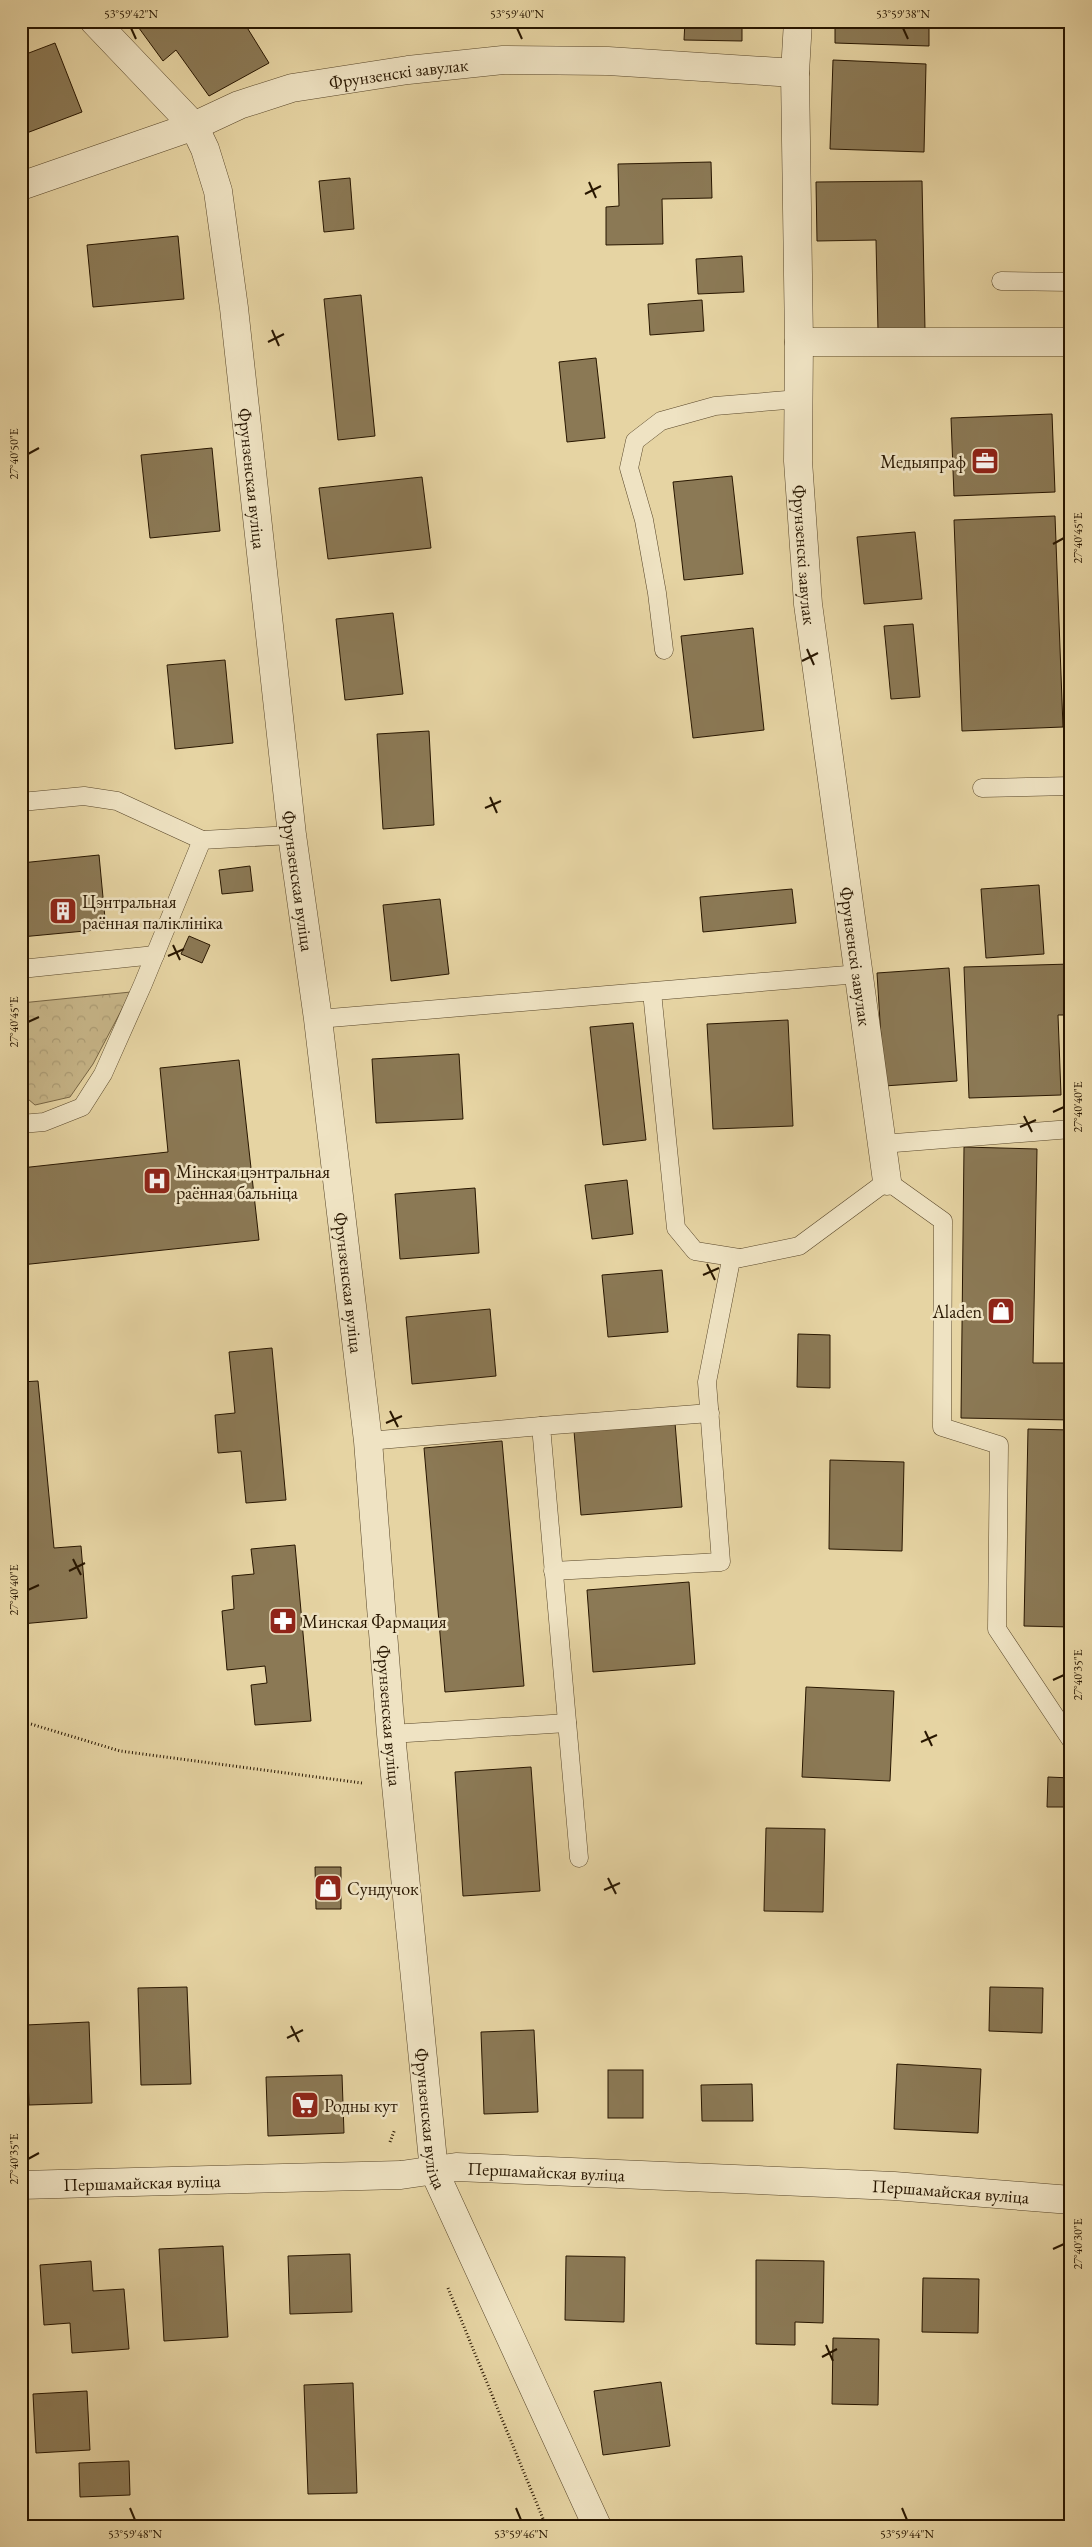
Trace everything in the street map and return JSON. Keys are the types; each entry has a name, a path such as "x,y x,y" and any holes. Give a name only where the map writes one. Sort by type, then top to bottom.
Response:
{"street":[{"name":"Фрунзенская вуліца","path":"94,21 194,126 206,148 218,191 232,298 292,835 318,1018 368,1441 391,1734 434,2171 597,2526"},
{"name":"Фрунзенскі завулак","path":"798,21 795,74 799,342 798,460 808,604 887,1181"},
{"name":"Фрунзенскі завулак","path":"21,186 194,126 239,105 292,88 408,70 503,60 608,61 795,74"},
{"path":"799,342 1071,342"},
{"name":"Першамайская вуліца","path":"21,2185 401,2175 456,2167 884,2186 1071,2200"}],"lane":[{"path":"1001,282 1071,282"},
{"path":"664,650 659,602 644,520 629,468 635,441 661,421 715,406 799,399"},
{"path":"982,788 1071,786"},
{"path":"21,802 84,796 118,801 202,840 292,835"},
{"path":"21,1124 44,1122 82,1107 103,1074 155,955 202,840"},
{"path":"21,969 155,955"},
{"path":"318,1018 859,974"},
{"path":"652,992 676,1228 695,1251 739,1258"},
{"path":"882,1144 1071,1129"},
{"path":"553,1571 721,1562 706,1382 731,1260 799,1246 887,1181 943,1221 942,1427 999,1445 996,1629 1071,1740"},
{"path":"368,1441 710,1413"},
{"path":"541,1426 579,1858"},
{"path":"391,1734 567,1723"}],"path":[{"path":"21,1720 120,1751 365,1784"},
{"path":"447,2286 546,2526"}],"green space":[{"path":"131,992 93,1064 70,1097 35,1105 21,1093 21,1003"}],"building":[{"path":"139,21 243,21 269,63 209,96 176,50 163,61 136,24"},
{"path":"685,21 742,21 742,41 684,40"},
{"path":"835,21 929,21 929,46 835,43"},
{"path":"55,43 82,112 24,134 21,126 21,56"},
{"path":"833,60 926,64 924,152 830,149"},
{"path":"711,162 712,198 662,199 663,244 606,245 606,207 619,206 618,164"},
{"path":"350,178 354,229 324,232 319,181"},
{"path":"922,181 925,330 878,331 876,240 817,241 816,182"},
{"path":"178,236 184,299 93,307 87,245"},
{"path":"742,256 744,292 698,294 696,259"},
{"path":"361,295 375,436 338,440 324,299"},
{"path":"702,300 704,331 650,335 648,304"},
{"path":"596,358 605,438 567,442 559,362"},
{"path":"1052,414 1055,492 954,496 951,418"},
{"path":"212,448 220,531 150,538 141,455"},
{"path":"732,476 743,574 684,580 673,482"},
{"path":"422,477 431,548 328,559 319,488"},
{"path":"1055,516 1063,727 962,731 954,520"},
{"path":"915,532 922,599 864,604 857,537"},
{"path":"393,613 403,694 345,700 336,619"},
{"path":"913,624 920,697 891,699 884,626"},
{"path":"753,628 764,730 693,738 681,636"},
{"path":"225,660 233,743 175,749 167,665"},
{"path":"429,731 434,825 383,829 377,734"},
{"name":"Цэнтральная раённая паліклініка","path":"99,855 106,929 21,937 21,863"},
{"path":"250,866 253,891 222,894 219,870"},
{"path":"1039,885 1044,954 986,958 981,889"},
{"path":"792,889 796,923 703,932 700,897"},
{"path":"440,899 449,974 391,981 383,905"},
{"path":"189,936 210,945 202,963 181,954"},
{"path":"1071,964 1071,1015 1058,1015 1061,1095 969,1098 964,967"},
{"path":"949,968 957,1081 884,1086 877,973"},
{"path":"788,1020 793,1126 713,1129 707,1024"},
{"path":"633,1023 646,1140 603,1145 590,1027"},
{"path":"459,1054 463,1119 376,1123 372,1059"},
{"path":"239,1060 259,1240 21,1265 21,1168 168,1152 160,1068"},
{"path":"964,1147 1037,1149 1033,1363 1071,1363 1071,1420 961,1418"},
{"path":"627,1180 633,1234 592,1239 585,1185"},
{"path":"475,1188 479,1253 400,1259 395,1194"},
{"path":"662,1270 668,1332 608,1337 602,1275"},
{"path":"490,1309 496,1376 412,1384 406,1317"},
{"path":"798,1334 830,1335 830,1388 797,1387"},
{"path":"272,1348 286,1500 246,1503 241,1451 218,1453 215,1415 235,1413 229,1352"},
{"path":"38,1381 54,1548 81,1546 87,1618 21,1624 21,1382"},
{"path":"675,1423 682,1507 581,1515 574,1431"},
{"path":"1028,1429 1071,1430 1071,1627 1024,1626"},
{"path":"502,1441 524,1686 445,1692 424,1448"},
{"path":"830,1460 904,1462 902,1551 829,1549"},
{"path":"295,1545 311,1721 255,1725 251,1685 267,1683 265,1666 227,1670 222,1611 234,1609 232,1576 254,1574 251,1549"},
{"path":"689,1582 695,1664 593,1672 587,1590"},
{"path":"806,1687 894,1691 890,1781 802,1777"},
{"path":"531,1767 540,1891 463,1896 455,1772"},
{"path":"1048,1777 1071,1778 1071,1807 1047,1807"},
{"path":"766,1828 825,1829 823,1912 764,1911"},
{"name":"Сундучок","path":"315,1867 341,1867 341,1909 316,1909"},
{"path":"187,1987 191,2084 141,2085 138,1988"},
{"path":"990,1987 1043,1988 1042,2033 989,2031"},
{"path":"89,2022 92,2103 29,2105 26,2025"},
{"path":"534,2030 538,2112 484,2114 481,2032"},
{"path":"897,2064 981,2069 978,2133 894,2129"},
{"path":"1065,2064 1071,2064 1071,2111 1066,2111"},
{"path":"608,2070 643,2070 643,2118 608,2118"},
{"name":"Родны кут","path":"342,2075 344,2133 268,2136 266,2077"},
{"path":"752,2084 753,2121 702,2121 701,2085"},
{"path":"223,2246 228,2337 164,2341 159,2249"},
{"path":"350,2254 352,2312 290,2314 288,2256"},
{"path":"566,2256 625,2257 624,2322 565,2320"},
{"path":"756,2260 824,2261 823,2323 795,2322 795,2345 756,2344"},
{"path":"91,2261 93,2291 124,2289 129,2349 72,2353 70,2323 44,2325 40,2265"},
{"path":"923,2278 979,2279 978,2333 922,2332"},
{"path":"833,2338 879,2339 878,2405 832,2404"},
{"path":"661,2382 670,2446 603,2455 594,2391"},
{"path":"353,2383 357,2493 308,2494 304,2385"},
{"path":"87,2391 90,2450 36,2453 33,2394"},
{"path":"129,2461 130,2495 80,2497 79,2463"}],"place":[{"name":"Медыяпраф","path":"985,461"},
{"name":"Цэнтральная раённая паліклініка","path":"63,911"},
{"name":"Мінская цэнтральная раённая бальніца","path":"157,1181"},
{"name":"Aladen","path":"1001,1311"},
{"name":"Минская Фармация","path":"283,1621"},
{"name":"Сундучок","path":"328,1888"},
{"name":"Родны кут","path":"305,2105"}]}
